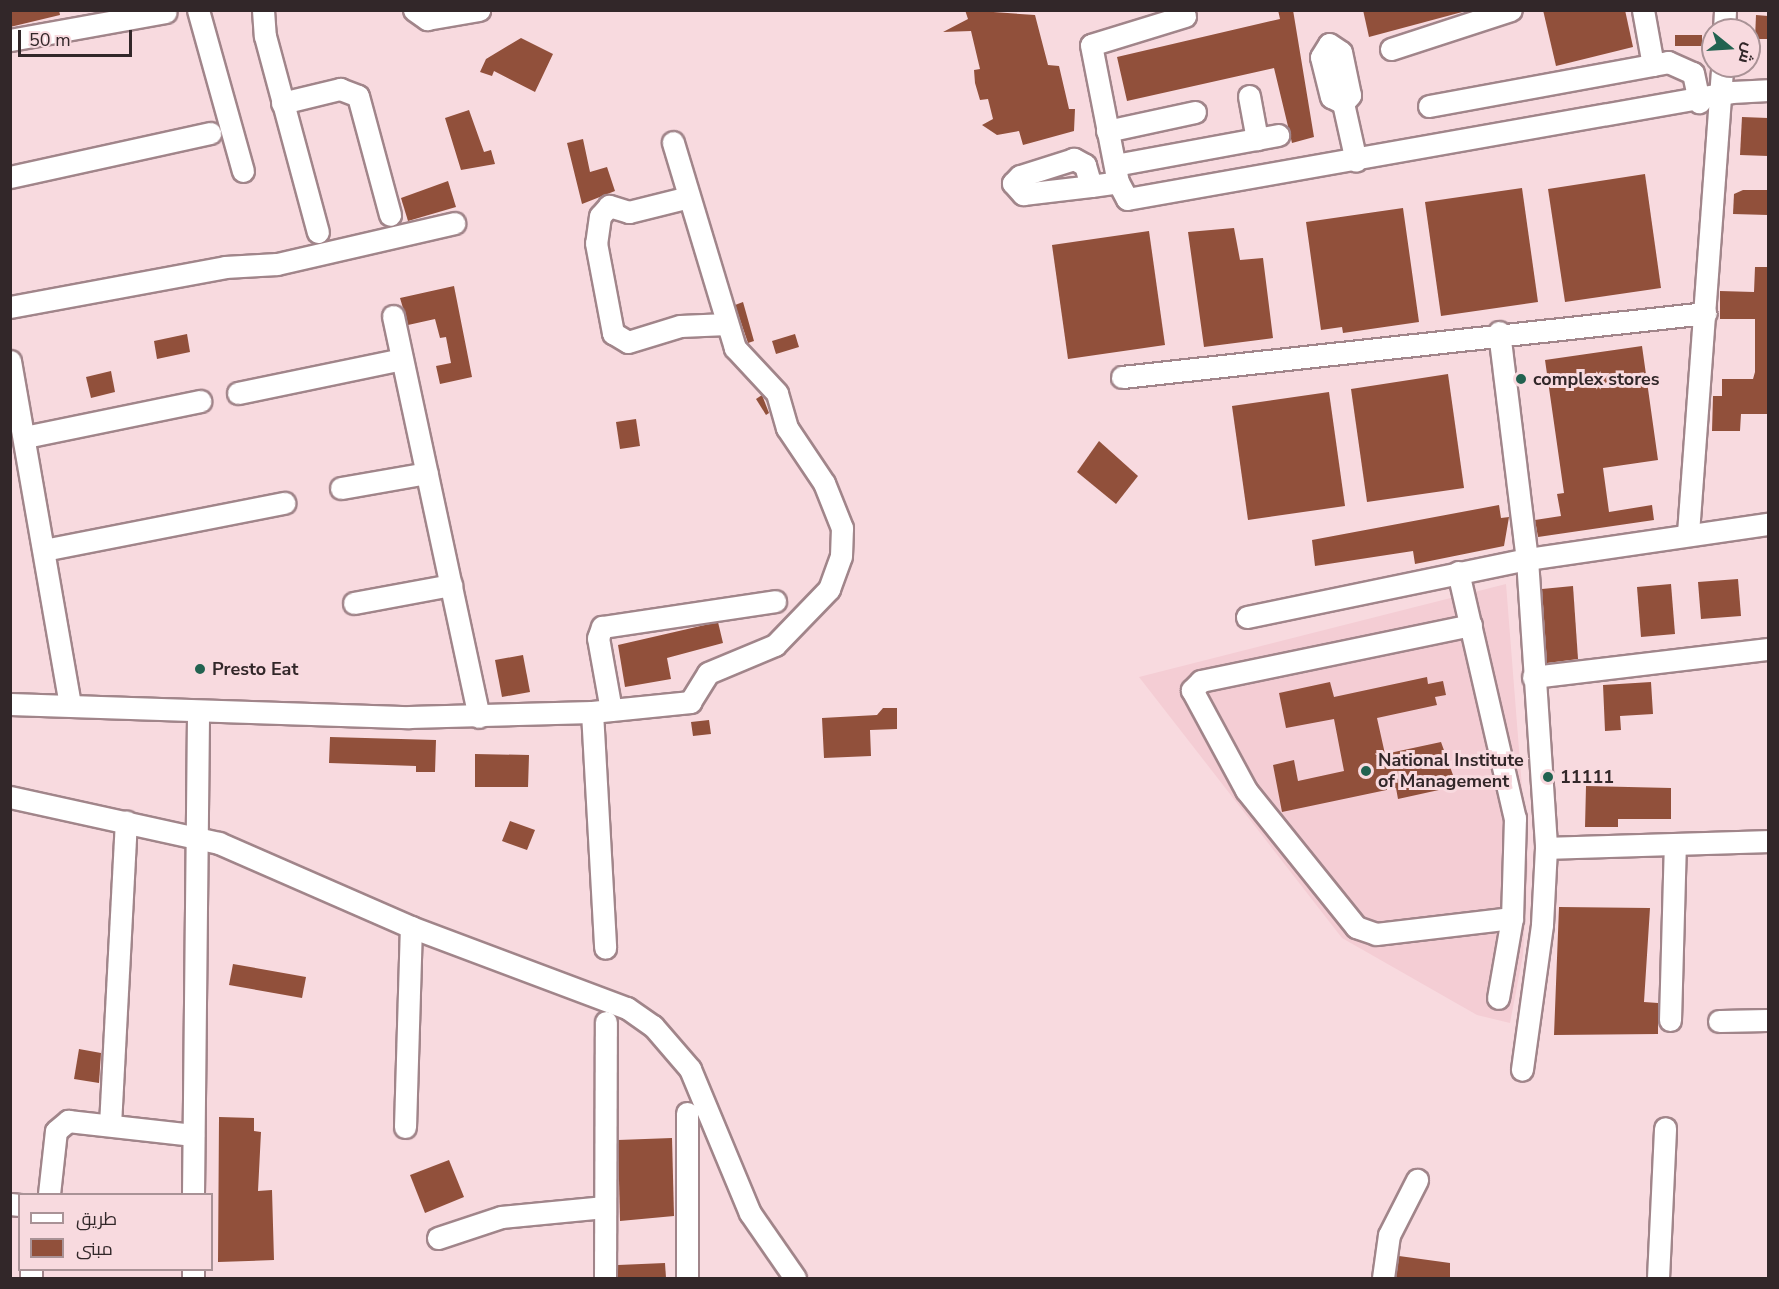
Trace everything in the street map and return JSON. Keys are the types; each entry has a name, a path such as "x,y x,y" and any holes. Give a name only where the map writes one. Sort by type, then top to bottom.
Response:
{"street":[{"path":"198,10 243,171"},
{"path":"414,10 427,19 479,10"},
{"path":"1391,49 1511,10"},
{"path":"1643,10 1653,65"},
{"path":"10,40 166,12"},
{"path":"270,12 282,103 318,231"},
{"path":"1185,16 1091,45 1117,174 1130,200 1699,102 1720,95 1768,90"},
{"path":"1429,106 1653,65 1682,64 1693,73 1699,102"},
{"path":"1688,533 1706,313 1721,78"},
{"path":"282,103 340,89 358,96 390,215"},
{"path":"1249,96 1257,139"},
{"path":"1342,103 1356,161"},
{"path":"1107,131 1195,112"},
{"path":"10,177 210,133"},
{"path":"1091,186 1117,174 1278,135"},
{"path":"10,704 479,717 602,711 690,702 708,673 755,657 784,637 822,598 839,568 842,528 832,501 787,428 777,393 741,357 727,324 673,142"},
{"path":"689,197 634,212 609,206 600,216 596,243 613,333 628,342 680,326 727,324"},
{"path":"10,307 225,267 277,264 454,223"},
{"path":"1122,377 1499,332 1706,313"},
{"path":"393,316 479,717"},
{"path":"1499,332 1527,559 1545,848 1542,925 1522,1070"},
{"path":"238,393 402,359"},
{"path":"10,361 70,705"},
{"path":"25,437 200,401"},
{"path":"341,488 427,473"},
{"path":"44,550 284,503"},
{"path":"1247,617 1527,559 1688,533 1768,524"},
{"path":"1458,572 1515,818 1512,918 1498,998"},
{"path":"354,603 451,585"},
{"path":"605,948 602,711 598,638 603,627 775,601"},
{"path":"1471,625 1201,681 1191,690 1246,790 1356,927 1376,934 1512,918"},
{"path":"1533,677 1768,649"},
{"path":"193,1193 199,837 198,711"},
{"path":"10,797 199,837 411,927 600,995 653,1026 690,1069 750,1213 795,1278"},
{"path":"110,1125 126,821"},
{"path":"1545,848 1768,842"},
{"path":"1670,1020 1675,845"},
{"path":"405,1127 411,927"},
{"path":"1719,1021 1768,1020"},
{"path":"605,1278 606,1022"},
{"path":"687,1113 687,1278"},
{"path":"49,1193 54,1141 61,1125 76,1120 193,1135"},
{"path":"1658,1278 1665,1128"},
{"path":"1383,1278 1389,1235 1418,1180"},
{"path":"438,1238 501,1217 605,1207"}],"shaded area":[{"name":"National Institute of Management","path":"1506,584 1528,864 1523,955 1510,1023 1477,1015 1342,938 1139,677"}],"building":[{"path":"10,10 59,10 60,15 10,27"},
{"path":"965,10 1035,15 1048,65 1059,66 1069,109 1075,109 1074,131 1023,145 1019,131 997,135 982,125 993,119 988,99 980,100 975,83 974,70 980,69 971,31 943,32 968,19"},
{"path":"1278,10 1293,10 1314,137 1292,143 1274,68 1127,101 1117,57 1280,19"},
{"path":"1363,10 1465,10 1466,11 1369,37"},
{"path":"1543,10 1625,10 1633,47 1556,66"},
{"path":"1756,15 1768,16 1768,39 1761,39 1761,18 1756,18"},
{"path":"1675,35 1701,35 1701,46 1675,46"},
{"path":"521,38 553,54 535,92 494,71 492,76 480,72 486,59"},
{"path":"469,110 484,152 491,150 495,164 461,170 445,118"},
{"path":"1742,117 1768,118 1768,156 1740,155"},
{"path":"583,139 590,172 607,167 615,191 582,204 567,143"},
{"path":"1645,174 1661,288 1565,302 1548,189"},
{"path":"448,181 456,207 408,221 401,198"},
{"path":"1522,188 1538,302 1441,316 1425,202"},
{"path":"1743,190 1768,190 1768,215 1733,214 1734,194"},
{"path":"1403,208 1419,322 1343,333 1342,327 1321,330 1306,222"},
{"path":"1234,228 1240,260 1263,258 1273,338 1204,347 1188,232"},
{"path":"1149,231 1165,345 1068,359 1052,245"},
{"path":"1755,267 1768,267 1768,414 1741,414 1740,431 1712,431 1713,396 1722,396 1722,379 1753,379 1755,372 1755,319 1720,319 1720,291 1754,292"},
{"path":"454,286 472,377 440,384 436,366 451,363 446,337 440,338 435,319 408,325 400,298"},
{"path":"743,302 754,341 748,343 735,305"},
{"path":"187,334 190,352 157,359 154,341"},
{"path":"795,334 799,347 776,354 772,341"},
{"path":"1642,346 1658,460 1603,468 1609,512 1652,505 1654,520 1538,537 1535,520 1561,516 1557,494 1564,493 1545,360"},
{"path":"111,371 115,392 91,398 86,377"},
{"path":"1448,374 1464,488 1367,502 1351,389"},
{"path":"1329,392 1345,506 1248,520 1232,406"},
{"path":"762,395 769,413 766,415 756,399"},
{"path":"636,419 640,446 620,449 616,422"},
{"path":"1099,441 1138,476 1116,504 1077,472"},
{"path":"1499,505 1501,518 1509,517 1504,546 1415,564 1413,551 1315,566 1312,540"},
{"path":"1738,579 1741,616 1701,619 1698,582"},
{"path":"1671,584 1675,634 1641,637 1637,587"},
{"path":"1573,586 1578,659 1547,663 1542,589"},
{"path":"718,622 723,643 667,658 671,679 625,687 618,645"},
{"path":"523,655 530,692 502,697 495,660"},
{"path":"1427,677 1428,684 1443,681 1446,695 1435,697 1437,705 1377,718 1385,754 1441,742 1457,786 1398,799 1396,788 1282,812 1273,765 1294,760 1298,781 1344,771 1334,719 1286,728 1279,693 1330,682 1334,697"},
{"path":"1651,682 1653,714 1620,716 1621,730 1605,731 1603,685"},
{"path":"883,708 897,708 897,729 870,730 871,756 824,758 822,718 877,715"},
{"path":"709,720 711,734 693,736 691,722"},
{"path":"330,737 436,740 435,772 416,772 416,766 329,763"},
{"path":"475,754 529,755 528,787 475,787"},
{"path":"1586,786 1671,788 1671,819 1618,819 1618,827 1585,827"},
{"path":"510,821 535,830 527,850 502,841"},
{"path":"1559,907 1650,908 1644,1002 1658,1003 1658,1034 1554,1035"},
{"path":"233,964 306,977 302,998 229,985"},
{"path":"79,1049 101,1053 99,1083 74,1079"},
{"path":"219,1117 254,1118 254,1131 261,1132 258,1191 272,1190 274,1260 218,1262"},
{"path":"672,1138 674,1216 620,1221 618,1140"},
{"path":"449,1160 464,1197 425,1213 410,1175"},
{"path":"1399,1256 1450,1263 1450,1278 1396,1278"},
{"path":"665,1263 666,1278 618,1278 618,1265"}],"place":[{"name":"complex stores","path":"1521,379"},
{"name":"Presto Eat","path":"200,669"},
{"name":"National Institute of Management","path":"1366,771"},
{"name":"11111","path":"1548,777"}]}
